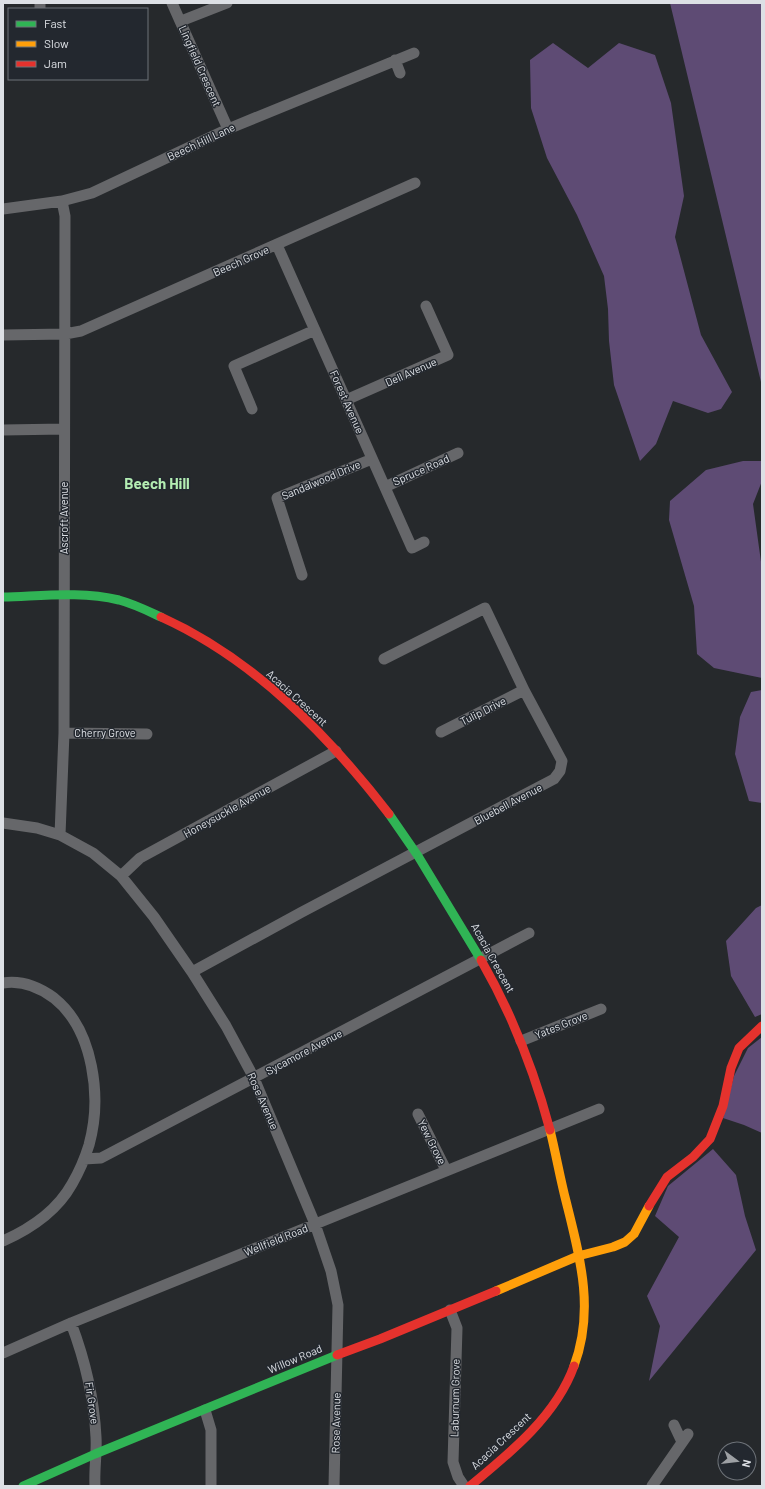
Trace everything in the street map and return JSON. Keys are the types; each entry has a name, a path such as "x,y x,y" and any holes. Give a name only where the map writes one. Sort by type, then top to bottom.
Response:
{"street":[{"name":"Lingfield Crescent","path":"172,3 228,128"},
{"path":"181,21 226,3"},
{"name":"Beech Hill Lane","path":"3,209 62,201 92,193 228,128 414,53"},
{"path":"395,60 400,73"},
{"name":"Beech Grove","path":"3,335 65,334 81,331 415,183"},
{"name":"Ascroft Avenue","path":"60,835 64,733 65,216 62,201"},
{"name":"Forest Avenue","path":"277,245 412,548 424,542"},
{"name":"Dell Avenue","path":"346,400 448,355 426,306"},
{"path":"252,409 234,366 315,330"},
{"path":"3,430 64,430"},
{"name":"Spruce Road","path":"385,487 458,453"},
{"name":"Sandalwood Drive","path":"302,575 277,498 372,459"},
{"name":"Acacia Crescent","path":"3,597 64,594 91,595 111,598 134,605 189,632 233,660 275,692 308,722 336,751 395,821 451,908 502,999 521,1041 550,1128 585,1289 585,1319 579,1352 566,1384 547,1413 527,1436 503,1459 470,1486"},
{"name":"Bluebell Avenue","path":"192,972 554,779 560,771 562,761 524,690 485,608 384,659"},
{"name":"Tulip Drive","path":"441,732 524,690"},
{"name":"Cherry Grove","path":"64,733 147,734"},
{"name":"Honeysuckle Avenue","path":"121,876 140,858 336,751"},
{"name":"Rose Avenue","path":"3,823 37,828 60,835 93,853 121,876 154,917 192,972 226,1026 254,1078 315,1224 331,1271 338,1305 334,1486"},
{"name":"Sycamore Avenue","path":"84,1159 101,1158 529,933"},
{"path":"3,984 17,982 27,984 44,992 61,1004 70,1015 80,1032 92,1070 95,1089 92,1129 84,1159 72,1185 61,1200 31,1227 3,1241"},
{"name":"Yates Grove","path":"521,1041 601,1009"},
{"name":"Willow Road","path":"23,1486 95,1454 337,1355 380,1339 578,1256 613,1247 625,1242 634,1234 667,1177 693,1157 710,1139 723,1106 732,1068 739,1048 758,1028 762,1026"},
{"name":"Wellfield Road","path":"3,1353 71,1323 446,1170 600,1109"},
{"name":"Yew Grove","path":"418,1114 446,1170"},
{"name":"Laburnum Grove","path":"450,1310 457,1328 453,1462 458,1477 464,1486"},
{"name":"Fir Grove","path":"71,1323 82,1353 91,1391 96,1438 94,1469 95,1486"},
{"path":"205,1410 211,1430 211,1486"},
{"path":"652,1486 685,1438 674,1424"}],"shaded area":[{"path":"670,3 762,3 761,382"},
{"path":"553,43 588,68 619,43 655,55 671,103 684,196 675,237 701,335 732,392 721,409 708,413 673,401 656,444 640,461 614,385 604,276 577,215 547,158 531,108 530,60"},
{"path":"743,461 762,461 762,481 753,504 762,569 762,678 714,668 697,654 694,606 669,520 670,501 706,470"},
{"path":"762,690 762,803 749,801 735,754 740,717 751,692"},
{"path":"762,905 762,1014 755,1017 731,976 726,941 756,908"},
{"path":"762,1037 762,1133 723,1118 734,1076 748,1048"},
{"path":"713,1149 736,1175 745,1216 756,1250 649,1381 660,1326 647,1296 679,1237 655,1216 668,1186"}],"traffic: fast":[{"path":"3,597 61,595 105,597 119,600 161,617"},
{"path":"389,814 418,856 481,960"},
{"path":"23,1486 95,1454 337,1355"}],"traffic: slow":[{"path":"550,1130 576,1243 583,1284 584,1324 574,1366"},
{"path":"496,1291 578,1256 613,1247 625,1242 634,1234 649,1206"}],"traffic: jam":[{"path":"161,617 195,634 227,654 258,677 287,702 315,728 341,756 389,814"},
{"path":"481,960 503,1001 521,1043 537,1086 550,1130"},
{"path":"649,1206 667,1177 693,1157 710,1139 723,1106 731,1068 739,1048 762,1026"},
{"path":"337,1355 380,1339 496,1291"},
{"path":"470,1486 516,1447 544,1417 556,1401 574,1366"}],"district":[{"name":"Beech Hill","path":"157,484"}]}
